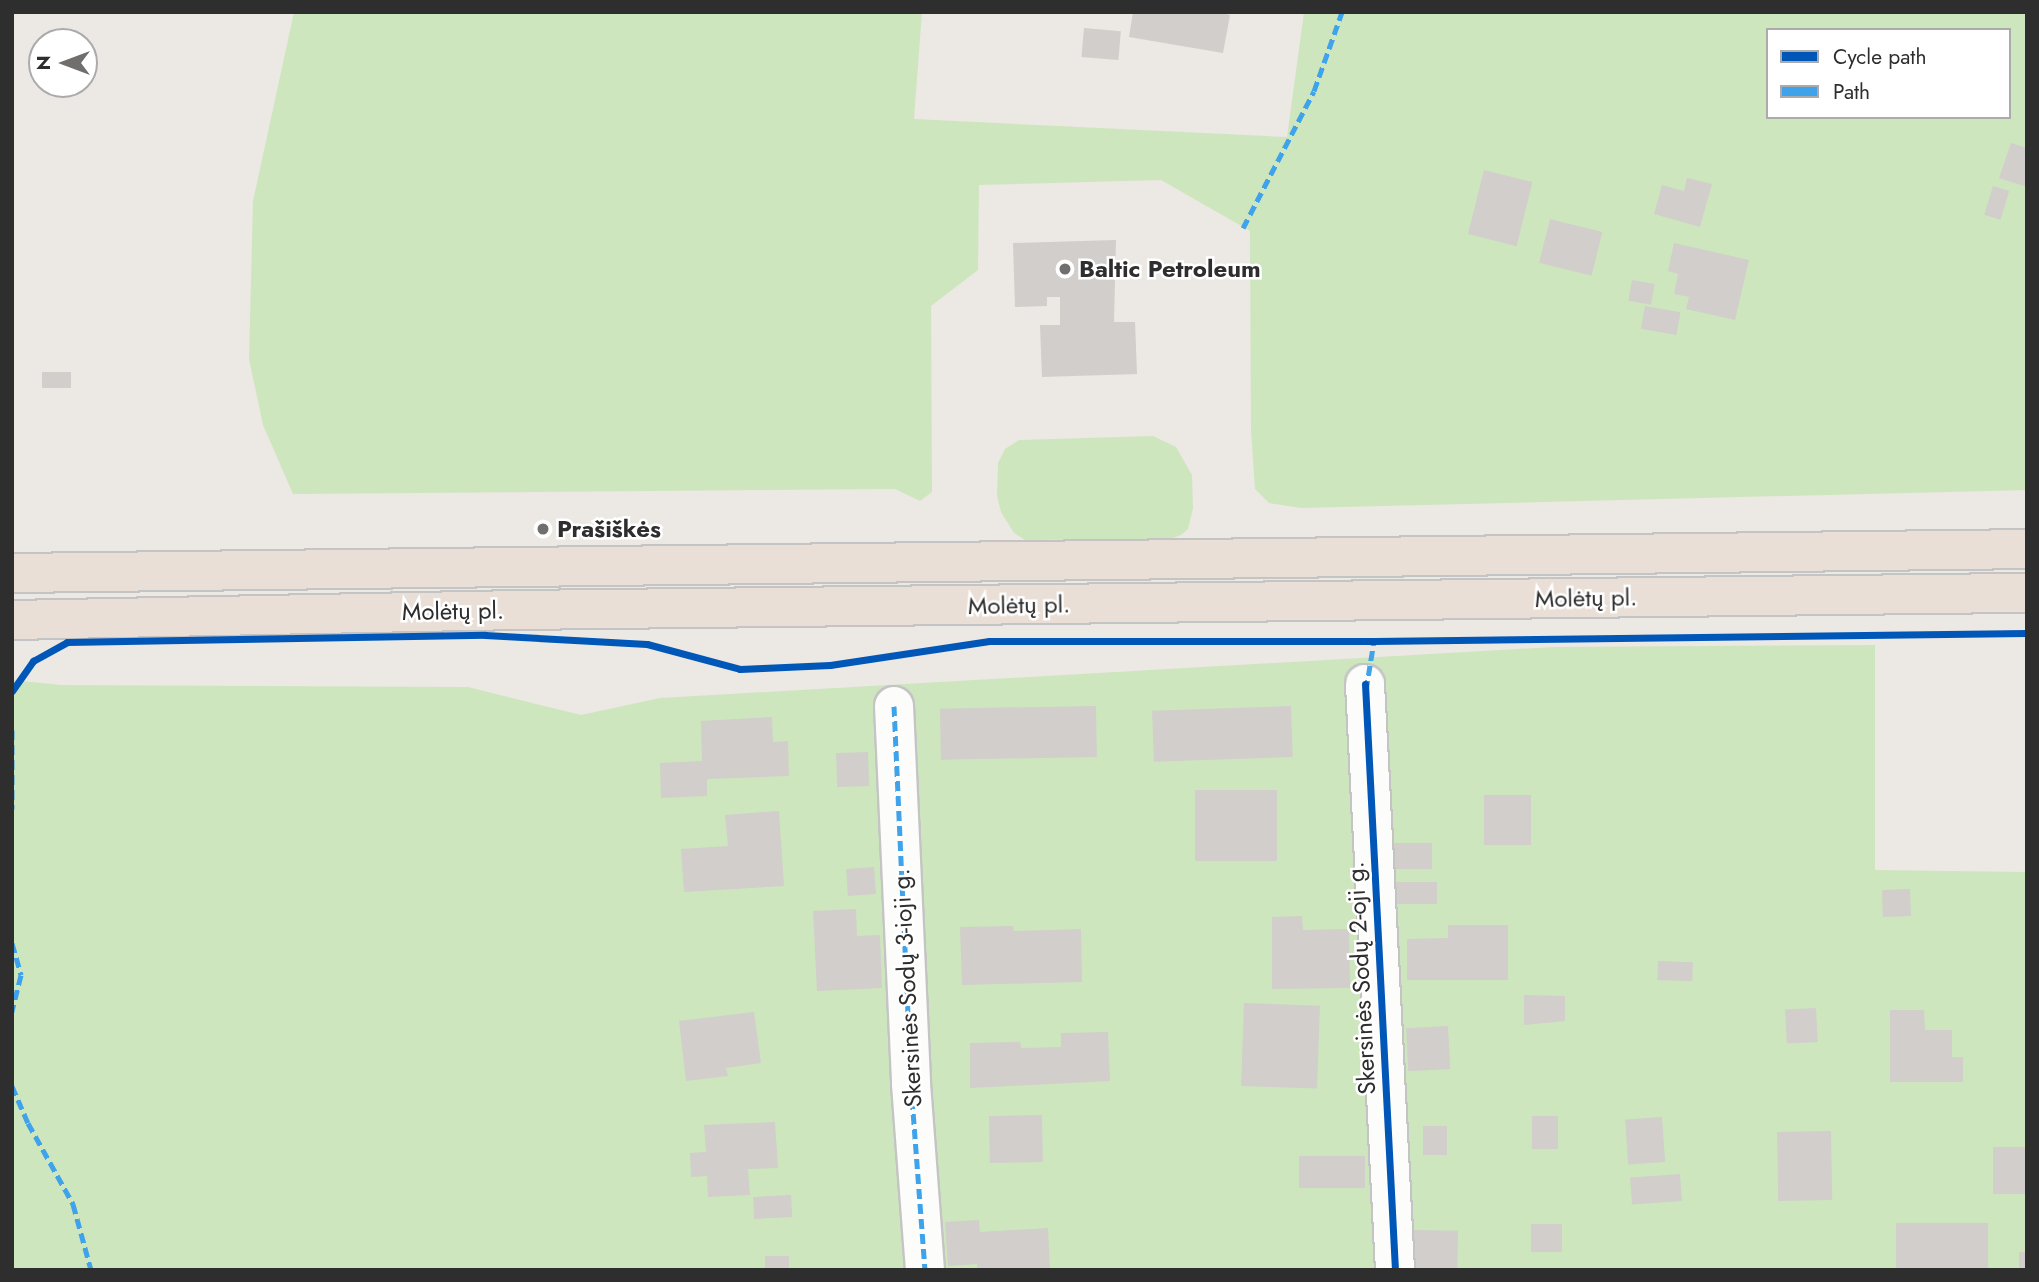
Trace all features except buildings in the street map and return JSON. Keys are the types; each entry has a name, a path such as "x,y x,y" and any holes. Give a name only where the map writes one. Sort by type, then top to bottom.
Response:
{"highway":[{"name":"Molėtų pl.","path":"12,573 2027,549"},
{"name":"Molėtų pl.","path":"12,620 517,610 2027,593"}],"street":[{"name":"Skersinės Sodų 2-oji g.","path":"1365,684 1395,1270"},
{"name":"Skersinės Sodų 3-ioji g.","path":"894,706 911,1084 925,1270"}],"green space":[{"path":"294,12 922,12 914,119 1287,137 1304,12 2027,12 2027,490 1301,508 1269,503 1255,489 1251,430 1250,231 1161,180 979,185 978,270 931,306 932,492 920,501 895,489 293,494 263,425 249,359 253,201"},
{"path":"1153,436 1176,447 1192,475 1193,508 1188,529 1181,535 1170,539 1025,540 1014,533 1001,512 997,496 998,463 1005,449 1019,440"},
{"path":"1875,645 1875,870 2027,872 2027,1270 12,1270 12,680 61,685 468,687 581,715 660,698 1554,647"}],"marked path":[{"path":"1243,228 1314,91 1342,12"},
{"path":"1366,690 1374,641"},
{"path":"894,706 911,1084 925,1270"},
{"path":"12,730 12,809"},
{"path":"12,943 21,975 12,1012"},
{"path":"12,1086 28,1123 73,1204 91,1270"}],"cycle path":[{"path":"12,691 33,661 67,642 485,635 647,644 740,669 830,665 989,641 1374,641 2027,633"},
{"path":"1365,684 1395,1270"}],"place":[{"name":"Baltic Petroleum","path":"1065,269"},
{"name":"Prašiškės","path":"543,529"}]}
